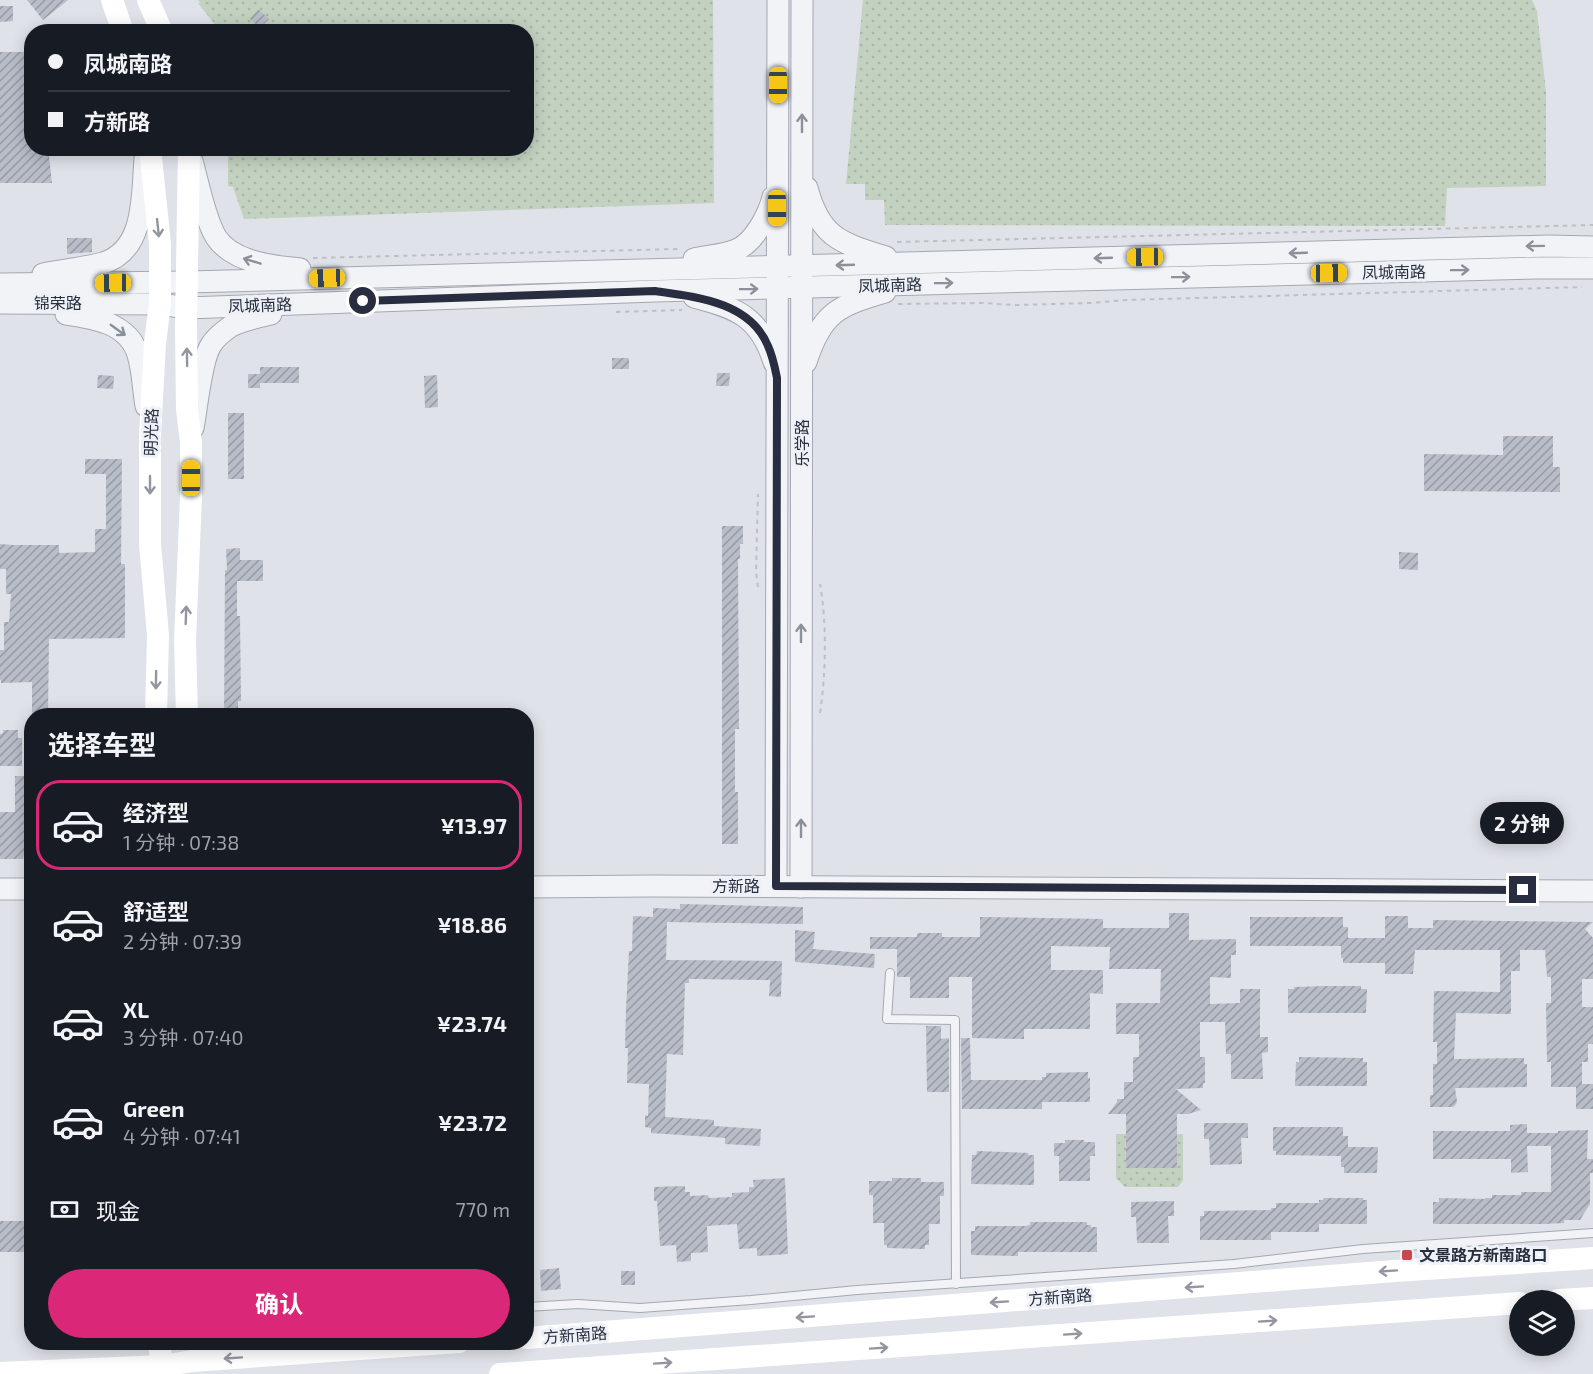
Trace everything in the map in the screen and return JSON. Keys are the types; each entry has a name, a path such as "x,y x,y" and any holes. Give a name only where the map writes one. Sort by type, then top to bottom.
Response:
{"main road":[{"path":"112,0 120,24"},
{"path":"148,0 158,24"},
{"name":"明光路","path":"149,156 159,244 160,293 150,436 150,544 158,635 156,708"},
{"path":"187,708 185,641 191,496 191,443 187,409 189,156"},
{"name":"方新南路","path":"534,1337 1395,1271 1593,1258"},
{"path":"1575,1299 1593,1298"},
{"name":"方新南路","path":"500,1374 1509,1304"},
{"path":"160,1350 162,1370"},
{"path":"0,1374 162,1370 192,1359 333,1350"}],"street":[{"name":"乐学路","path":"776,886 778,0"},
{"name":"乐学路","path":"801,887 802,0"},
{"path":"0,283 104,263 122,252 137,228 147,156"},
{"path":"191,156 210,225 216,238 227,249 239,257 266,265 372,277"},
{"path":"656,270 737,249 747,243 765,219 771,206 777,170"},
{"path":"801,170 811,204 818,218 840,241 854,248 910,263"},
{"name":"凤城南路","path":"187,282 1548,246 1593,247"},
{"name":"凤城南路","path":"187,308 655,291 1593,268"},
{"name":"锦荣路","path":"0,304 160,293 187,282"},
{"name":"锦荣路","path":"0,283 160,293 187,308"},
{"path":"802,380 807,359 820,328 827,319 839,309 862,299 911,284"},
{"path":"655,291 722,304 747,318 768,345 777,378"},
{"path":"191,443 206,355 218,337 230,327 246,320 319,303"},
{"path":"0,304 88,317 110,324 120,331 136,347 139,357 150,436"},
{"name":"方新路","path":"534,887 776,886 1593,891"},
{"path":"0,889 24,889"}],"lane":[{"path":"890,973 887,1019 956,1020 956,1284"},
{"path":"534,1307 578,1304 640,1308 1234,1264 1363,1249 1593,1233"}],"path":[{"path":"892,243 1593,225"},
{"path":"313,258 678,249"},
{"path":"899,304 1059,304 1126,300 1581,287"},
{"path":"614,312 685,310"},
{"path":"758,593 756,572 759,485"},
{"path":"820,579 824,603 824,685 820,717"}],"green space":[{"path":"198,0 713,0 714,203 244,219 233,187 228,186 228,156 534,156 534,24 214,24 198,3 200,3"},
{"path":"863,0 1532,0 1537,11 1546,92 1546,186 1447,188 1445,226 885,225 884,200 865,200 865,184 846,184"},
{"path":"1116,1134 1183,1134 1183,1180 1178,1187 1125,1187 1116,1178"}],"building":[{"path":"27,0 68,0 43,20"},
{"path":"0,6 13,6 13,21 0,22"},
{"path":"258,9 269,19 264,24 256,24 250,19"},
{"path":"0,52 24,52 24,156 49,156 52,183 0,183"},
{"path":"67,238 92,238 92,252 67,254"},
{"path":"612,358 629,358 629,369 612,369"},
{"path":"260,367 299,367 299,383 260,383 260,388 248,388 248,374 260,374"},
{"path":"717,373 730,373 729,386 716,386"},
{"path":"98,375 114,376 113,389 97,388"},
{"path":"437,375 438,407 425,408 424,376"},
{"path":"228,413 244,413 244,479 228,479"},
{"path":"1503,436 1553,436 1553,467 1560,467 1560,492 1424,491 1424,454 1503,455"},
{"path":"85,459 122,459 121,564 125,564 125,638 49,639 48,708 32,708 32,682 1,683 0,680 0,650 4,650 4,622 9,622 11,594 6,594 6,569 0,569 0,544 59,545 59,553 95,552 95,529 106,529 106,474 85,474"},
{"path":"722,526 743,526 743,544 740,544 740,559 738,559 739,729 735,729 738,844 722,844"},
{"path":"240,548 240,560 263,560 263,581 237,581 237,616 240,616 241,701 238,701 238,708 224,708 226,549"},
{"path":"1399,552 1418,553 1418,570 1399,569"},
{"path":"3,730 18,730 18,738 22,738 22,766 0,766 0,734"},
{"path":"15,776 24,776 23,859 0,859 0,812 15,812"},
{"path":"680,904 803,907 803,924 667,922 666,960 782,961 781,997 769,996 770,980 689,979 689,983 685,983 683,1055 667,1054 665,1117 714,1120 714,1126 761,1129 760,1146 725,1144 725,1138 651,1133 651,1128 645,1127 645,1115 648,1116 649,1084 627,1083 626,1009 633,916 653,917 653,908 680,909"},
{"path":"1169,913 1189,913 1189,940 1236,939 1236,955 1231,955 1231,978 1210,977 1210,1004 1240,1003 1240,989 1260,989 1260,1037 1268,1037 1268,1052 1262,1053 1263,1079 1231,1079 1231,1054 1226,1054 1225,1022 1200,1022 1200,1057 1205,1057 1205,1083 1203,1083 1203,1088 1176,1089 1201,1110 1188,1114 1177,1114 1177,1168 1126,1168 1126,1114 1108,1114 1117,1099 1124,1099 1124,1082 1133,1082 1133,1057 1139,1057 1139,1034 1116,1034 1116,1003 1160,1003 1161,969 1109,969 1110,947 1051,946 1051,970 1103,970 1103,994 1090,993 1090,1029 1024,1029 1024,1039 972,1038 972,977 949,977 949,998 910,998 910,977 897,977 897,949 870,949 870,937 917,937 917,933 942,933 942,937 980,937 980,917 1103,919 1103,928 1169,928"},
{"path":"1385,916 1408,916 1408,928 1433,928 1433,920 1593,922 1585,929 1593,938 1593,979 1582,979 1582,1007 1593,1007 1593,1044 1588,1044 1588,1062 1582,1062 1582,1084 1593,1084 1593,1109 1576,1109 1576,1087 1551,1087 1551,1062 1547,1062 1546,1003 1551,1003 1551,977 1547,977 1545,950 1520,950 1520,971 1511,971 1511,1014 1456,1013 1454,1059 1524,1058 1524,1064 1527,1064 1527,1087 1455,1088 1457,1101 1453,1107 1430,1107 1430,1095 1433,1095 1433,1064 1437,1064 1437,1042 1433,1042 1434,991 1500,992 1500,950 1415,950 1413,974 1385,974 1385,963 1343,963 1341,946 1250,946 1250,917 1343,917 1343,927 1348,927 1348,938 1385,938"},
{"path":"795,930 815,932 813,949 875,954 874,968 795,962"},
{"path":"1361,986 1361,989 1367,989 1366,1013 1288,1013 1288,989"},
{"path":"926,1026 941,1026 941,1039 949,1038 949,1092 927,1092"},
{"path":"961,1038 970,1038 971,1080 1042,1080 1042,1077 1046,1077 1046,1073 1088,1072 1090,1102 1042,1102 1042,1109 962,1109"},
{"path":"1299,1057 1363,1058 1363,1062 1367,1062 1367,1086 1295,1086 1296,1062 1299,1062"},
{"path":"1204,1123 1248,1123 1248,1138 1241,1138 1242,1164 1210,1165 1209,1139 1204,1139"},
{"path":"1527,1124 1527,1133 1588,1130 1587,1159 1593,1159 1593,1173 1590,1173 1590,1204 1580,1220 1544,1224 1433,1224 1433,1202 1439,1202 1439,1198 1485,1199 1492,1198 1492,1195 1551,1192 1551,1146 1527,1146 1528,1172 1511,1173 1511,1159 1433,1159 1433,1131 1510,1131 1510,1125"},
{"path":"1273,1127 1343,1127 1343,1136 1348,1136 1348,1147 1378,1147 1377,1173 1344,1173 1344,1167 1341,1167 1341,1156 1276,1155 1276,1151 1273,1151"},
{"path":"1065,1140 1095,1142 1095,1156 1090,1156 1090,1181 1059,1181 1059,1156 1054,1156 1054,1143 1065,1143"},
{"path":"977,1151 1034,1155 1034,1185 971,1184 972,1155 976,1155"},
{"path":"785,1178 788,1254 757,1256 757,1248 739,1249 737,1224 707,1226 708,1252 691,1253 691,1261 677,1262 676,1245 660,1246 654,1187 685,1186 685,1192 690,1192 690,1196 732,1197 732,1193 749,1192 749,1187 754,1187 753,1180"},
{"path":"892,1178 921,1178 921,1182 944,1182 944,1196 940,1196 940,1224 929,1224 929,1245 925,1245 925,1249 887,1248 887,1245 884,1245 884,1223 873,1223 873,1195 869,1195 869,1181 892,1181"},
{"path":"1323,1198 1363,1198 1367,1200 1367,1224 1319,1224 1319,1232 1271,1232 1271,1240 1200,1240 1200,1216 1204,1216 1204,1211 1271,1210 1271,1208 1276,1208 1276,1203 1319,1203 1319,1200"},
{"path":"1174,1201 1174,1216 1168,1216 1169,1243 1137,1243 1136,1217 1131,1217 1131,1202"},
{"path":"0,1221 24,1221 24,1252 0,1252"},
{"path":"1030,1222 1087,1222 1087,1225 1091,1227 1097,1227 1097,1252 1018,1252 1018,1256 971,1255 971,1231 975,1231 975,1226 1025,1226 1030,1225"},
{"path":"559,1268 561,1289 541,1291 540,1270"},
{"path":"621,1271 635,1271 635,1285 621,1285"}],"place":[{"name":"文景路方新南路口","path":"1407,1255"}],"route":[{"path":"363,301 655,291 722,304 747,318 758,330 768,345 777,378 776,886 1523,890"}]}
